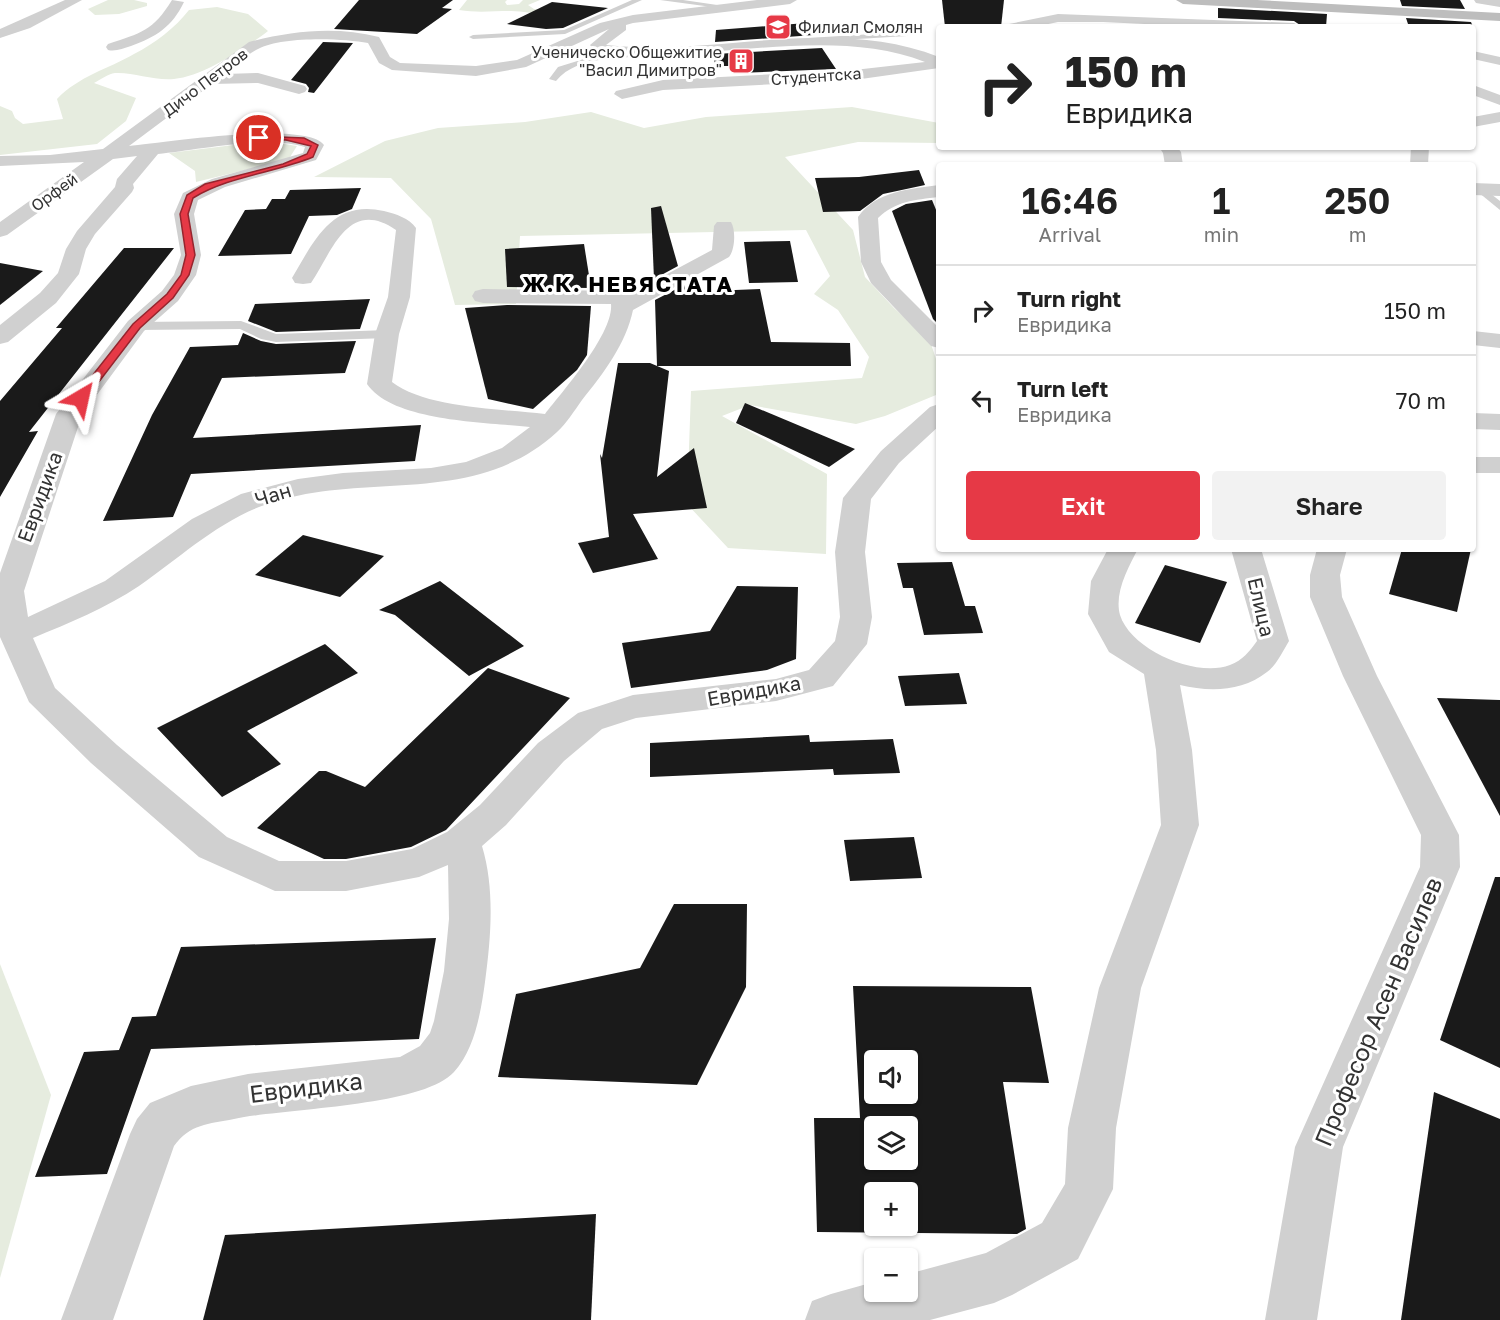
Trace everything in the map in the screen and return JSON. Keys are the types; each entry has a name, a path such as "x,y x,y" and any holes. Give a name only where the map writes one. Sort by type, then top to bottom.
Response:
{"street":[{"path":"0,34 25,25 75,0"},
{"name":"Дичо Петров","path":"108,154 254,45 279,39 315,34 341,34 374,40 384,60 397,67 456,71 521,64 605,26 633,19 790,0"},
{"path":"1183,0 1500,17"},
{"path":"1481,0 1500,3"},
{"path":"157,12 178,1"},
{"path":"113,47 160,29 171,16 178,1"},
{"path":"1029,24 1058,18 1103,18 1230,24"},
{"name":"Студентска","path":"633,19 597,45 600,48 617,50 839,42 918,52 936,61"},
{"path":"1476,56 1500,61"},
{"name":"Студентска","path":"622,94 663,85 854,75 936,63"},
{"path":"210,79 258,78 298,88"},
{"path":"1476,91 1500,100"},
{"path":"1476,121 1500,117"},
{"name":"Евридика","path":"108,154 259,138 286,138 315,145 310,156 285,166 208,186 190,197 184,214 191,255 185,275 170,296 136,326 69,414 9,591 15,634 41,694 104,754 213,847 275,876 346,876 419,862 461,842 493,815 551,752 590,721 633,707 776,690 821,678 851,644 856,617 850,552 857,498 890,457 936,415"},
{"path":"0,337 48,298 68,274 76,249 87,231 125,188 124,183 153,149"},
{"path":"0,161 50,160 108,154"},
{"name":"Орфей","path":"0,231 67,181 108,154"},
{"path":"936,191 909,195 883,203 868,218 871,262 882,283 936,338"},
{"path":"303,278 336,226 352,216 369,214 393,217 406,228 399,297 387,334 379,384 395,397 422,406 551,422"},
{"path":"483,296 618,298 623,307 722,253 724,226"},
{"name":"Чан","path":"15,634 100,597 129,579 199,526 249,501 296,487 428,477 469,470 500,460 515,452 536,438 578,392 620,324 623,307"},
{"path":"1476,339 1500,340"},
{"path":"1476,421 1500,422"},
{"path":"1476,465 1500,465"},
{"name":"Елица","path":"1121,552 1106,581 1104,614 1122,645 1160,669 1202,679 1235,676 1257,664 1273,640 1247,552"},
{"name":"Професор Асен Василев","path":"1291,1320 1319,1147 1440,867 1440,835 1360,676 1326,597 1325,575 1331,552"},
{"path":"831,1320 994,1277 1060,1241 1089,1189 1092,1128 1120,988 1180,825 1174,750 1160,669"},
{"name":"Евридика","path":"87,1320 154,1134 167,1118 192,1107 248,1095 400,1077 424,1070 440,1055 456,1026 468,936 469,875 461,842"}],"lane":[{"path":"473,37 565,32 638,0"},
{"path":"664,0 727,7"},
{"path":"553,79 561,69 590,60 687,49 907,34 914,25"},
{"path":"1485,190 1500,207"},
{"path":"136,326 241,325 251,327 262,337 276,339 387,334"}],"shaded area":[{"path":"108,0 134,0 147,3 147,6 119,14 95,15 88,9"},
{"path":"467,0 507,0 505,2 507,5 519,4 523,0 540,0 528,5 534,9 559,12 541,14 517,11 459,10"},
{"path":"217,7 248,14 268,31 223,61 185,77 167,79 115,73 94,83 136,98 126,121 97,144 0,155 0,106 12,111 15,118 23,124 63,119 57,99 75,84 149,45 171,29 189,10"},
{"path":"852,107 936,122 936,143 858,142 785,157 853,230 865,277 930,341 936,359 936,395 885,416 856,424 750,405 722,416 827,474 826,554 728,548 687,504 691,391 862,378 869,357 838,310 814,294 830,276 806,230 520,236 516,304 455,305 431,219 391,178 314,177 385,141 438,128 525,122 591,112 644,128 706,117"},
{"path":"266,141 297,146 290,157 282,161 196,182 195,171 169,153"},
{"path":"0,964 51,1095 0,1278"}],"building":[{"path":"359,0 453,0 442,8 452,9 417,34 334,29"},
{"path":"942,0 1004,0 1001,24 945,24"},
{"path":"1400,0 1460,0 1465,9 1402,6"},
{"path":"552,2 608,8 563,28 546,29 507,24"},
{"path":"1218,8 1327,14 1326,24 1218,18"},
{"path":"1406,18 1471,22 1472,24 1408,24"},
{"path":"806,23 814,35 715,42 716,30"},
{"path":"323,42 353,43 314,93 308,92 309,88 306,84 291,80"},
{"path":"822,48 836,69 738,73 734,66 714,66 715,54"},
{"path":"919,170 925,185 883,194 860,211 823,212 815,178 859,177"},
{"path":"361,188 352,209 337,215 309,216 291,254 218,256 245,210 266,209 272,199 285,199 290,190"},
{"path":"932,200 936,210 936,322 892,211 906,204"},
{"path":"661,206 678,266 654,279 651,208"},
{"path":"790,241 798,282 749,283 744,242"},
{"path":"584,244 591,288 507,287 505,249"},
{"path":"124,248 174,248 29,432 38,431 0,497 0,401 62,328 56,328"},
{"path":"0,263 43,271 0,305"},
{"path":"684,285 686,292 760,289 771,342 850,343 851,366 657,366 655,300"},
{"path":"370,299 360,329 276,332 248,321 255,304"},
{"path":"507,305 591,306 587,355 577,370 533,409 488,399 465,308"},
{"path":"243,333 261,341 276,344 356,341 345,373 222,378 193,438 421,425 415,461 191,474 173,517 103,521 152,415 190,347 238,345"},
{"path":"618,363 650,363 669,371 657,477 694,448 707,508 633,514 658,559 593,573 578,543 609,537 600,454 602,458"},
{"path":"745,403 855,449 829,467 736,423"},
{"path":"303,535 384,556 340,597 255,575"},
{"path":"1401,552 1470,552 1457,612 1389,594"},
{"path":"952,562 965,606 975,606 983,633 924,635 913,588 903,588 897,563"},
{"path":"1165,565 1227,582 1200,643 1135,623"},
{"path":"440,581 524,646 469,676 395,615 379,610"},
{"path":"737,586 798,587 796,659 767,670 631,688 622,643 710,631"},
{"path":"325,644 358,673 247,731 281,764 222,797 157,728"},
{"path":"488,668 570,698 446,830 411,847 346,859 324,859 257,828 319,771 326,771 365,787"},
{"path":"959,673 967,704 905,706 898,676"},
{"path":"1437,698 1500,700 1500,816"},
{"path":"809,735 810,742 893,739 900,773 834,775 833,769 650,777 650,743"},
{"path":"914,837 922,878 850,881 844,840"},
{"path":"1495,877 1500,877 1500,1068 1440,1040"},
{"path":"674,904 747,904 746,987 697,1085 498,1077 516,994 640,968"},
{"path":"436,938 419,1039 151,1049 107,1174 35,1177 84,1052 119,1050 132,1017 156,1016 181,947"},
{"path":"853,986 1031,987 1049,1083 1003,1082 1026,1229 1017,1234 918,1233 918,1182 864,1182 864,1232 817,1232 814,1118 860,1118"},
{"path":"1434,1092 1500,1119 1500,1320 1401,1320"},
{"path":"596,1214 591,1320 203,1320 225,1235"}],"place":[{"name":"Филиал Смолян","path":"778,27"},
{"name":"Ученическо Общежитие \"Васил Димитров\"","path":"741,61"}],"district":[{"name":"Ж.К. НЕВЯСТАТА","path":"628,284"}],"route":[{"path":"81,398 136,326 170,296 185,275 191,255 184,214 190,197 208,186 285,166 310,156 315,145 286,138 259,138"}]}
